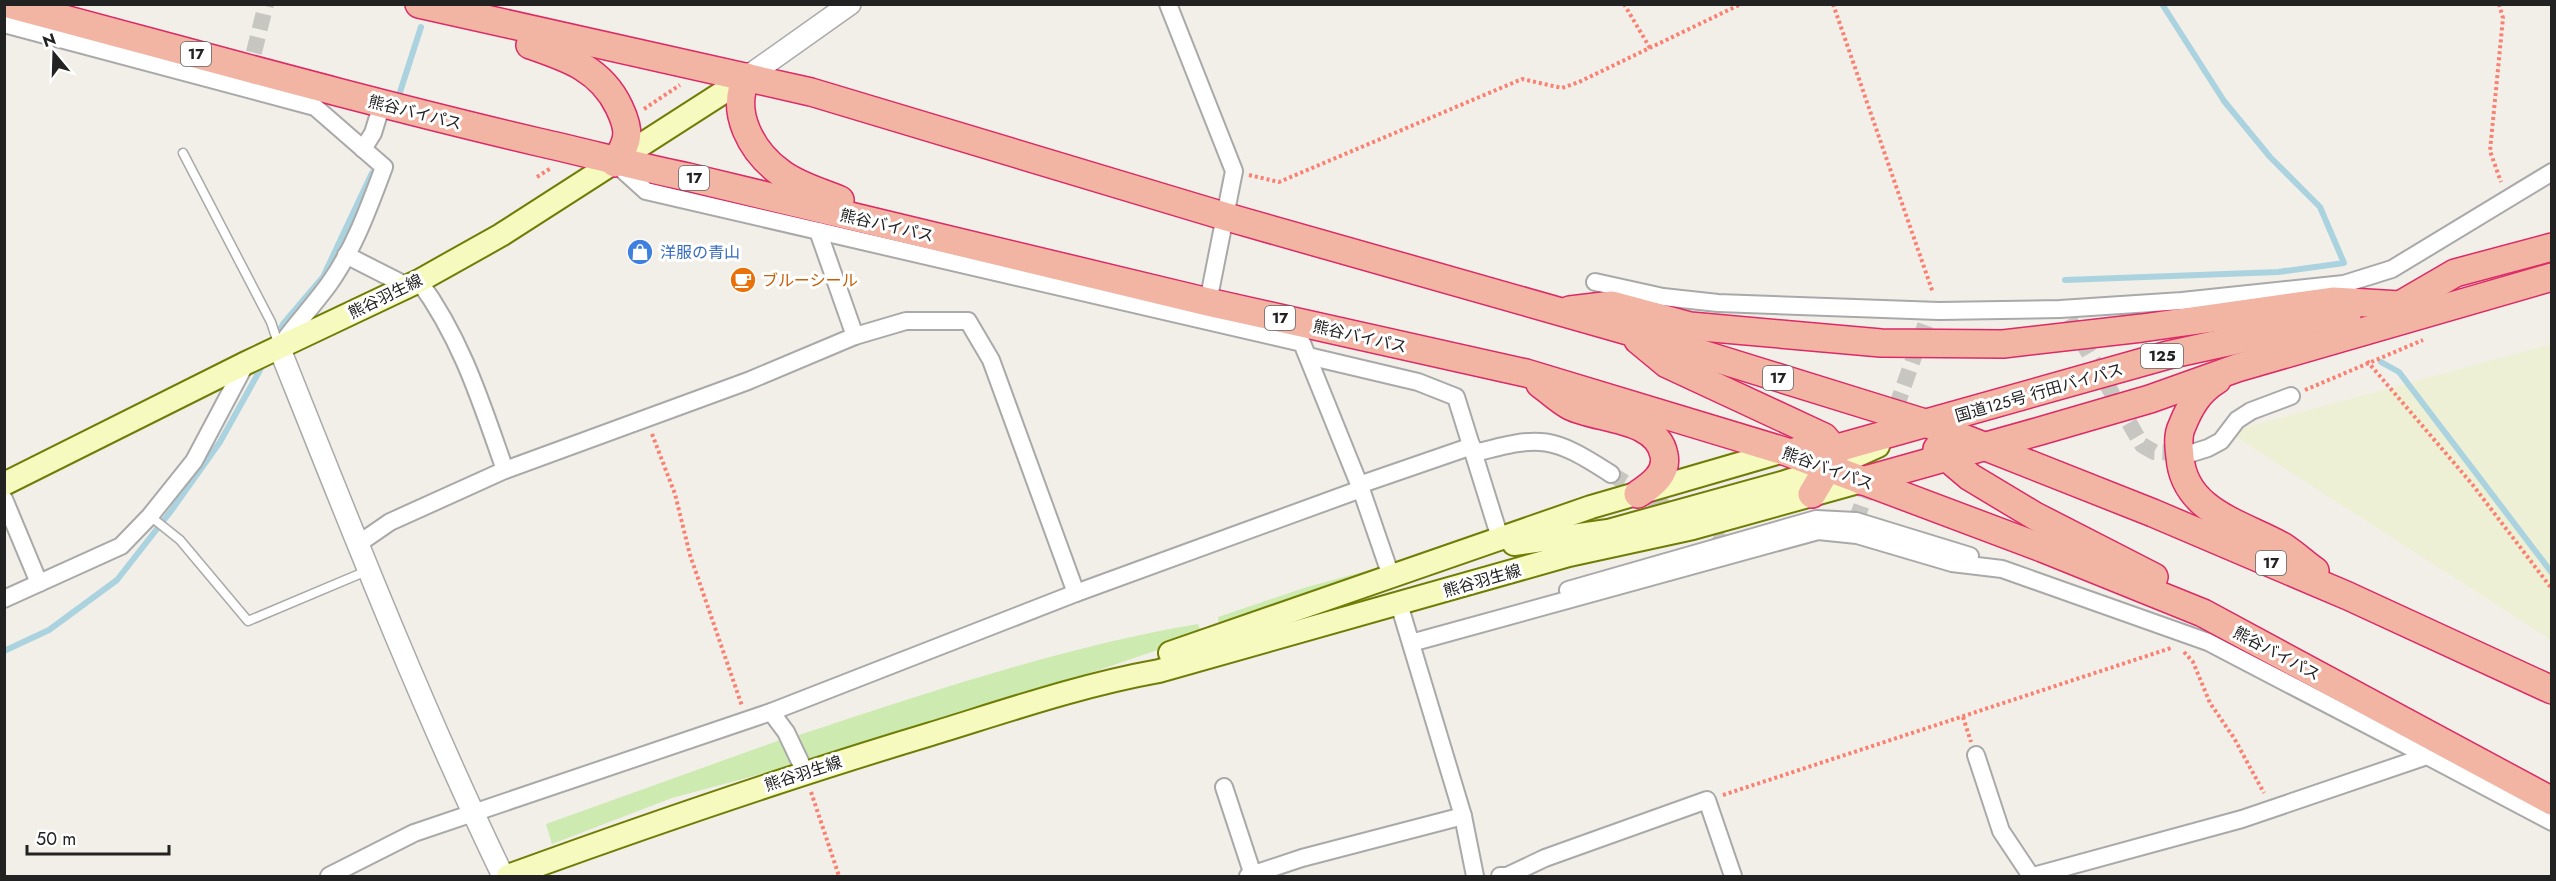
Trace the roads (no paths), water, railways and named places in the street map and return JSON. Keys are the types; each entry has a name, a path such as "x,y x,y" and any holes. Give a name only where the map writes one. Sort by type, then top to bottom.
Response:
{"highway":[{"name":"熊谷バイパス","path":"8,4 382,104 578,151 615,163 688,177 1208,302 1526,373 1784,451"},
{"name":"17","path":"431,8 811,92 1227,217 1628,332 1928,424 2153,513 2348,596 2552,690"},
{"path":"431,8 572,59 598,76 610,89 628,129 627,144 615,163"},
{"path":"747,77 739,98 742,119 755,148 766,160 799,184 922,233"},
{"name":"国道125号 行田バイパス","path":"2400,305 2455,273 2552,247"},
{"name":"国道125号 行田バイパス","path":"1862,481 2150,399 2237,368 2552,278"},
{"path":"1557,311 1612,305 1701,327 1881,343 2003,344 2142,328 2333,301 2400,305"},
{"name":"国道125号 行田バイパス","path":"1784,451 1831,459 1928,424 2198,347 2400,305 2452,307"},
{"path":"1628,332 1667,364 1824,436 1831,459 1812,494"},
{"path":"2237,368 2208,385 2194,399 2179,432 2181,465 2187,484 2201,501 2232,524 2282,546 2348,596"},
{"path":"1526,373 1570,406 1645,429 1657,440 1664,451 1666,461 1654,483 1638,494"},
{"path":"1928,424 1936,448 1970,477 2035,516 2149,573 2203,613"},
{"name":"熊谷バイパス","path":"1831,459 1862,481 2042,548 2203,613 2552,801"}],"main road":[{"name":"熊谷羽生線","path":"4,484 246,363 413,284 501,235 747,77"},
{"name":"熊谷羽生線","path":"1102,682 1156,658 1500,538 1784,451"},
{"path":"1462,551 1608,531 1831,459"},
{"name":"熊谷羽生線","path":"508,876 660,820 805,772 1102,682 1159,671 1569,555 1693,528 1862,481"}],"street":[{"path":"747,77 850,4"},
{"path":"1168,4 1234,171 1227,217 1208,302"},
{"path":"4,24 315,107 384,167 363,221 346,255 328,285 279,347 369,570 473,814 503,876"},
{"path":"363,149 373,133 382,104"},
{"path":"615,163 646,191 1302,342 1360,487 1391,576"},
{"path":"1595,282 1663,297 1788,306 1939,311 2060,309 2149,303 2344,284 2392,269 2508,196 2552,172"},
{"path":"818,231 855,336"},
{"path":"346,255 413,284 438,307 465,358 505,470"},
{"path":"1788,306 1801,317 2069,319 2171,312 2318,285"},
{"path":"358,544 390,522 505,470 647,419 855,336 906,321 968,321 991,360 1076,593"},
{"path":"1308,356 1418,382 1456,397 1500,538"},
{"path":"4,599 121,546 152,517 194,460 246,363"},
{"path":"2192,453 2221,441 2237,420 2251,411 2291,396"},
{"path":"329,876 414,833 771,712 1076,593 1360,487 1473,450 1519,441 1546,441 1576,451 1611,474"},
{"path":"4,499 39,583"},
{"path":"1411,643 1525,613 1574,587 1816,519 1856,521 1973,557 2151,624 2208,642 2552,822"},
{"path":"1399,604 1463,816 1475,876"},
{"path":"771,712 786,732 805,772"},
{"path":"1976,755 2001,831 2032,876 2272,808 2427,756"},
{"path":"1224,787 1251,876 1302,858 1463,816"},
{"path":"1500,876 1707,800 1733,876"}],"lane":[{"path":"183,153 271,322 279,347"},
{"path":"152,517 180,540 248,621 369,570"}],"waterway":[{"path":"2065,280 2278,272 2344,263 2320,207 2270,157 2224,101 2162,4"},
{"path":"400,92 421,27"},
{"path":"276,338 283,324 323,277 372,173"},
{"path":"4,651 49,630 117,580 171,511 220,442 265,361"},
{"path":"2381,362 2399,372 2552,573"}],"tunnel":[{"path":"248,76 266,4"},
{"path":"2069,319 2142,445 2154,452 2189,453"},
{"path":"1856,521 1927,320"},
{"path":"1611,474 1726,544"}],"place":[{"name":"洋服の青山","path":"640,252"},
{"name":"ブルーシール","path":"743,280"}]}
